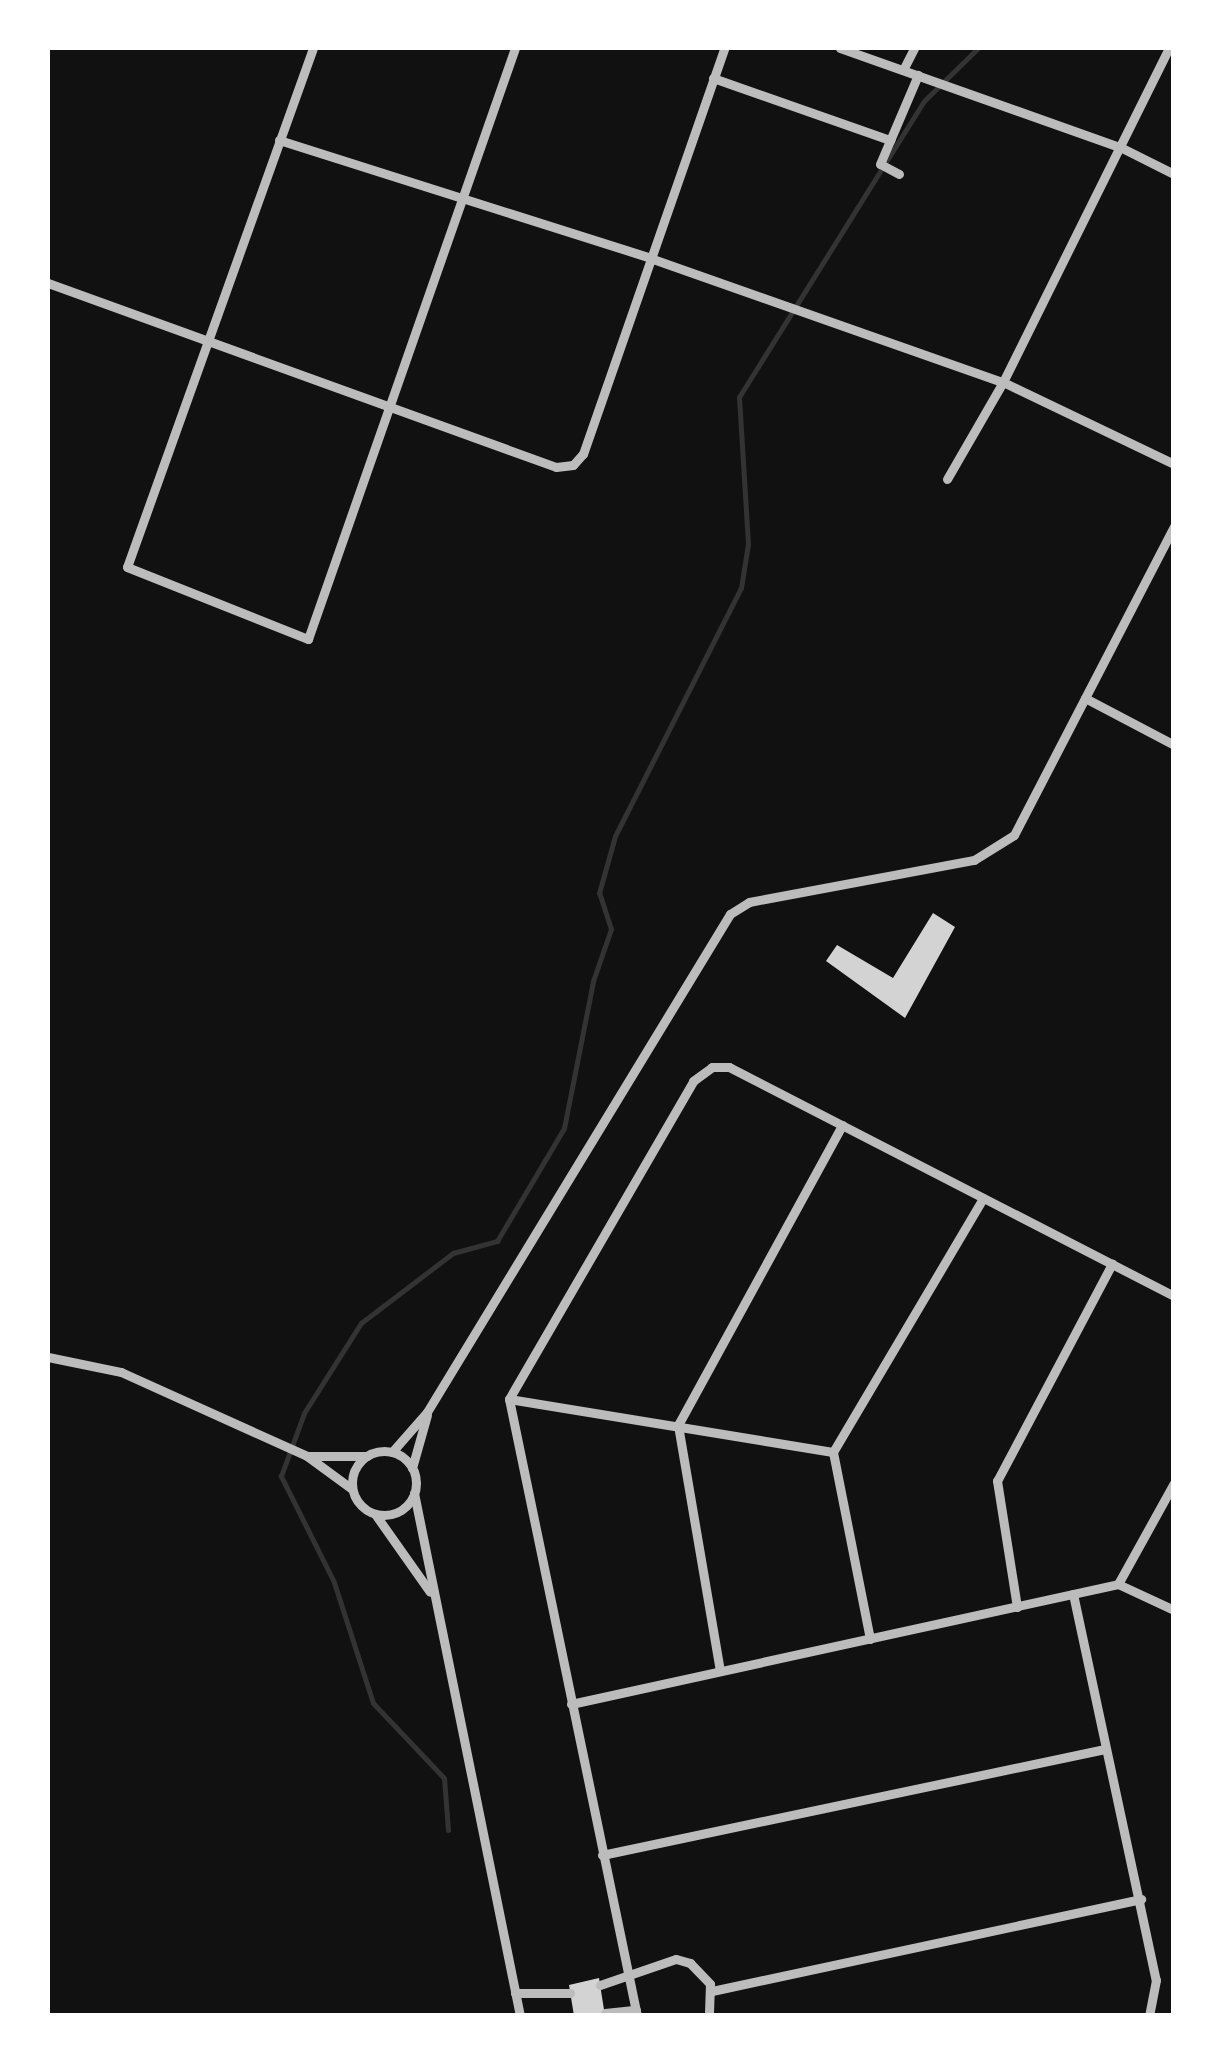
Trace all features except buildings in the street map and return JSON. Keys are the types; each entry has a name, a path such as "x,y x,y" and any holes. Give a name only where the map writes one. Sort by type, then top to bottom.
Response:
{"street":[{"path":"312,48 127,566 308,639 515,48"},
{"path":"48,283 556,467 572,465 582,454 724,48"},
{"path":"840,48 1120,147 1174,174"},
{"path":"904,70 914,48"},
{"path":"947,479 1004,382 1169,48"},
{"path":"899,174 880,164 918,75"},
{"path":"713,78 890,140"},
{"path":"280,140 650,258 1004,382 1174,464"},
{"path":"307,1456 392,1452 428,1412 730,914 749,902 994,851 1014,834 1174,526"},
{"path":"1085,698 1174,745"},
{"path":"605,2013 636,2013 509,1399 693,1080 712,1067 729,1068 1174,1296"},
{"path":"720,1671 678,1425 842,1125"},
{"path":"870,1638 833,1452 984,1198"},
{"path":"1017,1606 996,1481 1112,1264"},
{"path":"48,1357 121,1372 307,1456 352,1488 432,1594"},
{"path":"509,1399 833,1452"},
{"path":"428,1412 412,1468 414,1492 520,2016"},
{"path":"392,1452 412,1468"},
{"path":"352,1488 367,1456"},
{"path":"1118,1584 1174,1484"},
{"path":"374,1514 398,1512 414,1492"},
{"path":"571,1704 1118,1584 1174,1610"},
{"path":"1074,1594 1156,1980 1149,2016"},
{"path":"602,1855 1104,1748"},
{"path":"712,1991 1140,1899"},
{"path":"600,1986 676,1960 702,1971 712,1991 709,2016"},
{"path":"516,1993 570,1993"}],"waterway":[{"path":"448,1830 444,1778 373,1703 334,1582 281,1476 304,1413 361,1323 453,1253 497,1241 564,1128 593,981 611,929 599,893 615,836 741,588 748,544 739,397 924,101 978,48"}]}
